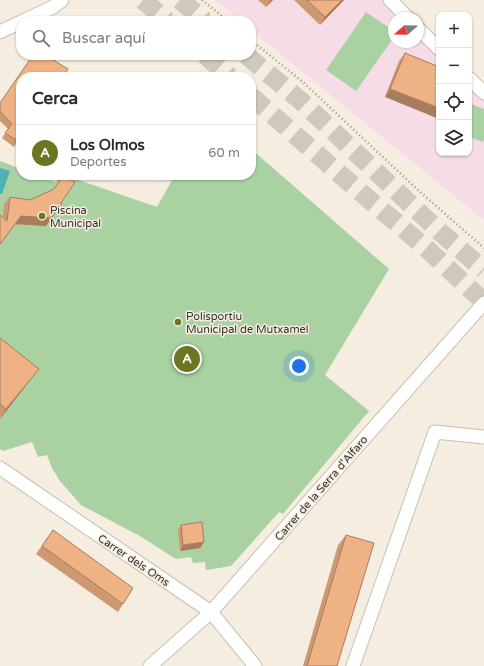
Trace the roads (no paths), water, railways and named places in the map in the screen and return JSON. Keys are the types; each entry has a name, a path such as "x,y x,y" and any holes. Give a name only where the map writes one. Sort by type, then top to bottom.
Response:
{"street":[{"path":"34,16 53,7 62,0"},
{"path":"390,0 402,12"},
{"path":"0,32 16,25"},
{"path":"424,34 438,48"},
{"path":"472,81 484,93"},
{"name":"Carrer de la Serra d'Alfaro","path":"150,666 211,612 484,303"},
{"path":"353,666 435,432 484,437"},
{"name":"Carrer dels Oms","path":"0,468 211,612 255,666"}],"water":[{"path":"0,168 10,171 2,194 0,194"}],"tunnel":[{"path":"143,0 161,16"},
{"path":"180,0 199,16"},
{"path":"211,60 224,72"},
{"path":"252,60 301,101 439,231 484,270"},
{"path":"256,100 427,249 484,302"}],"place":[{"name":"Piscina Municipal","path":"42,216"},
{"name":"Polisportiu Municipal de Mutxamel","path":"178,322"},
{"name":"Los Olmos","path":"187,359"}]}
